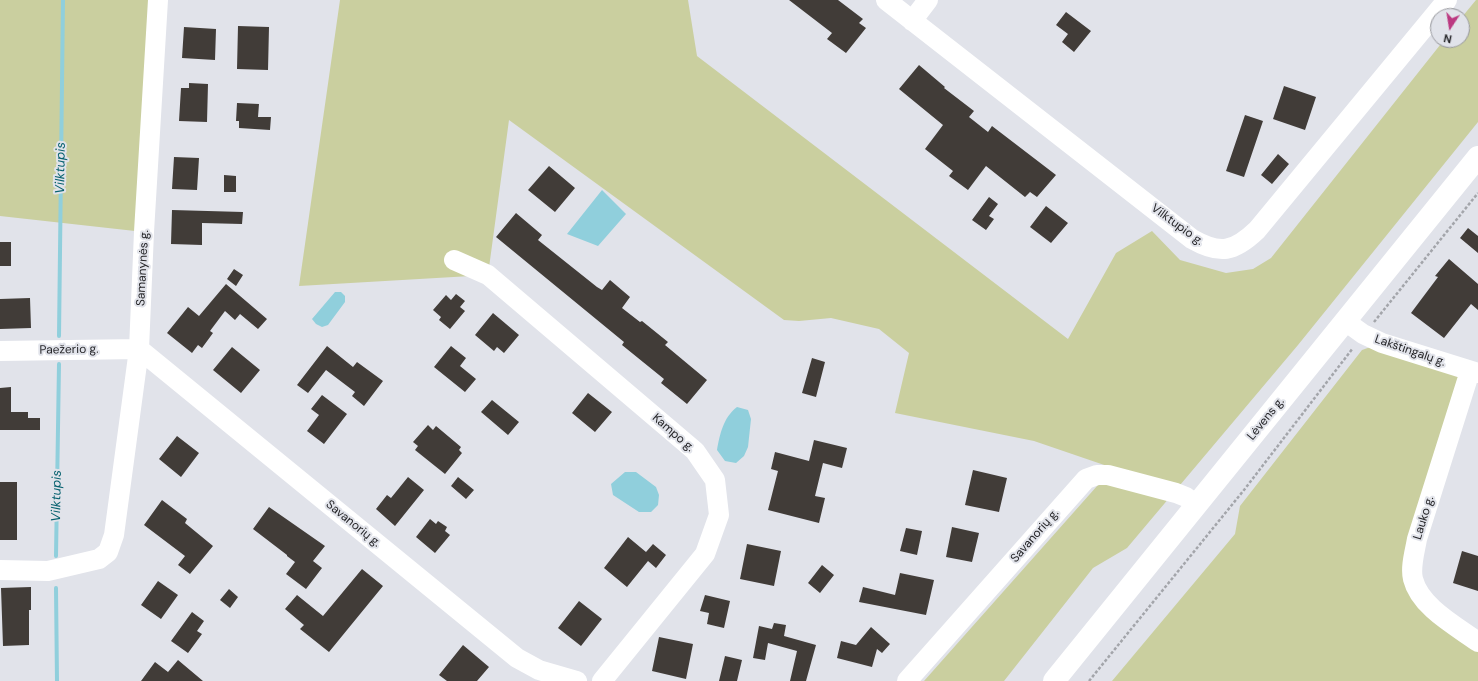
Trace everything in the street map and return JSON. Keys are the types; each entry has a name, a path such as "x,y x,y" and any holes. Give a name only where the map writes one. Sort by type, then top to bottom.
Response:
{"main road":[{"name":"Lėvens g.","path":"1054,681 1478,157"}],"street":[{"name":"Samanynės g.","path":"0,570 48,571 99,559 108,552 114,535 139,349 144,225 158,0"},
{"name":"Vilktupio g.","path":"886,0 1192,239 1204,246 1218,250 1232,248 1245,242 1257,230 1447,0"},
{"path":"912,21 928,0"},
{"name":"Kampo g.","path":"454,260 488,275 494,280 695,451 715,480 719,515 705,554 602,681"},
{"name":"Lakštingalų g.","path":"1345,321 1363,334 1382,343 1474,372"},
{"name":"Paežerio g.","path":"0,351 139,349"},
{"name":"Savanorių g.","path":"139,349 517,658 534,676 576,681"},
{"name":"Lauko g.","path":"1474,372 1417,539 1412,578 1420,594 1431,607 1478,642"},
{"name":"Savanorių g.","path":"907,681 1086,479 1096,475 1108,475 1176,493 1186,497 1196,505"}],"path":[{"path":"1089,681 1244,490 1363,334 1478,193"}],"green space":[{"path":"0,0 158,0 144,232 0,216"},
{"path":"340,0 688,0 697,56 1068,339 1116,253 1152,231 1180,260 1226,273 1253,269 1271,258 1438,48 1470,48 1469,8 1476,0 1478,0 1478,122 1298,345 1127,548 1093,568 1004,681 924,681 1113,468 1034,441 895,413 909,353 879,329 831,318 799,321 784,320 509,120 488,275 299,286"},
{"path":"1382,343 1462,369 1405,569 1478,648 1478,681 1112,681 1235,534 1240,506 1362,350"}],"water":[{"path":"602,190 626,214 598,246 567,234"},
{"path":"335,292 341,292 345,296 345,302 328,325 322,327 316,324 312,319"},
{"path":"737,407 748,410 751,419 748,447 744,456 736,463 725,461 717,450 725,421"},
{"path":"625,472 636,472 656,487 659,495 658,505 651,512 639,512 613,495 611,484"}],"building":[{"path":"789,0 838,0 863,19 859,23 866,28 846,53 827,39 832,33"},
{"path":"1066,12 1091,31 1074,52 1062,42 1068,34 1056,25"},
{"path":"238,26 269,27 268,70 237,69"},
{"path":"184,27 216,29 215,60 182,58"},
{"path":"919,65 945,87 944,88 974,111 969,117 988,132 992,126 1056,175 1037,197 1030,192 1025,197 986,166 968,190 949,176 953,171 925,149 943,125 899,89"},
{"path":"189,83 208,84 207,122 179,121 181,88 189,88"},
{"path":"1284,86 1316,97 1305,130 1273,119"},
{"path":"237,103 259,104 258,117 271,117 270,130 239,128 239,121 236,121"},
{"path":"1245,115 1263,121 1244,177 1226,171"},
{"path":"1278,154 1289,164 1272,184 1261,175"},
{"path":"174,157 199,158 197,190 172,189"},
{"path":"549,166 575,188 555,212 528,190"},
{"path":"224,175 236,176 236,192 224,192"},
{"path":"989,197 998,204 989,216 994,219 986,230 972,220"},
{"path":"1046,206 1068,223 1051,243 1030,227"},
{"path":"172,210 243,212 242,224 202,223 202,245 171,244"},
{"path":"516,213 542,235 538,240 597,287 602,290 610,280 630,297 622,308 640,322 642,321 668,342 665,345 707,380 687,404 661,383 664,379 622,345 624,342 496,237"},
{"path":"1468,228 1478,236 1478,253 1460,238"},
{"path":"0,242 11,242 11,266 0,266"},
{"path":"1449,259 1478,284 1478,310 1471,304 1444,338 1411,313 1438,277 1435,276"},
{"path":"234,269 243,275 236,286 227,279"},
{"path":"226,284 267,319 258,329 240,314 235,320 225,311 210,331 213,333 202,348 198,345 192,353 167,333 188,307 199,316"},
{"path":"456,294 465,301 460,307 465,311 450,329 439,320 441,317 433,310 446,295 451,300"},
{"path":"30,298 31,328 0,329 0,299"},
{"path":"493,313 519,335 504,353 497,347 494,351 475,335"},
{"path":"327,346 353,367 357,362 383,381 364,406 352,396 355,392 326,370 308,393 297,385"},
{"path":"451,346 466,358 460,366 476,379 465,392 434,367"},
{"path":"232,347 260,370 241,393 213,370"},
{"path":"812,358 825,362 816,397 802,393"},
{"path":"11,387 11,412 28,412 28,418 40,418 40,430 0,430 0,388"},
{"path":"588,393 612,412 595,432 572,413"},
{"path":"322,395 347,414 324,444 307,431 319,415 311,409"},
{"path":"492,400 519,422 508,435 481,412"},
{"path":"428,425 433,430 436,426 461,447 459,450 462,453 445,474 415,450 418,446 413,442"},
{"path":"177,436 199,453 181,477 159,459"},
{"path":"814,440 847,448 842,468 823,463 815,496 825,498 819,523 768,510 778,471 771,469 775,452 809,461"},
{"path":"973,470 1007,478 999,512 965,505"},
{"path":"408,477 424,490 395,526 376,509 387,495 391,498"},
{"path":"458,477 474,490 466,499 451,486"},
{"path":"0,482 17,482 17,540 0,540"},
{"path":"162,500 187,519 185,523 213,546 190,574 178,565 185,556 144,525"},
{"path":"269,507 325,546 313,561 322,568 306,589 286,574 295,562 253,529"},
{"path":"430,519 436,524 438,521 447,527 445,531 450,535 435,553 416,537"},
{"path":"952,527 979,533 972,562 946,557"},
{"path":"906,528 922,531 917,555 900,551"},
{"path":"628,537 646,552 653,544 666,555 656,568 648,561 627,587 604,568"},
{"path":"747,544 781,551 774,586 740,579"},
{"path":"1462,551 1478,556 1478,591 1453,583"},
{"path":"822,565 834,575 820,593 808,583"},
{"path":"362,569 383,586 329,652 300,629 304,625 285,609 297,595 323,616"},
{"path":"900,573 934,580 926,615 859,602 863,587 895,595"},
{"path":"158,581 178,595 161,619 141,605"},
{"path":"31,587 31,610 29,610 29,645 3,646 1,588"},
{"path":"229,589 238,597 230,608 220,600"},
{"path":"705,595 730,601 724,628 707,624 709,613 700,611"},
{"path":"579,601 602,619 581,646 558,628"},
{"path":"192,612 204,621 197,631 202,634 188,653 171,641"},
{"path":"774,623 786,625 784,636 816,645 806,681 790,681 797,651 768,643 765,660 753,658 759,626 772,629"},
{"path":"871,627 890,644 882,653 877,649 872,667 837,658 841,641 856,645"},
{"path":"659,637 693,644 686,679 652,671"},
{"path":"463,645 489,667 477,681 447,681 439,675"},
{"path":"725,656 742,660 737,681 719,681"},
{"path":"178,660 203,681 141,681 155,662 168,672"}],"waterway":[{"name":"Vilktupis","path":"59,336 63,0"},
{"name":"Vilktupis","path":"56,556 59,364"},
{"name":"Vilktupis","path":"56,588 57,681"}]}
